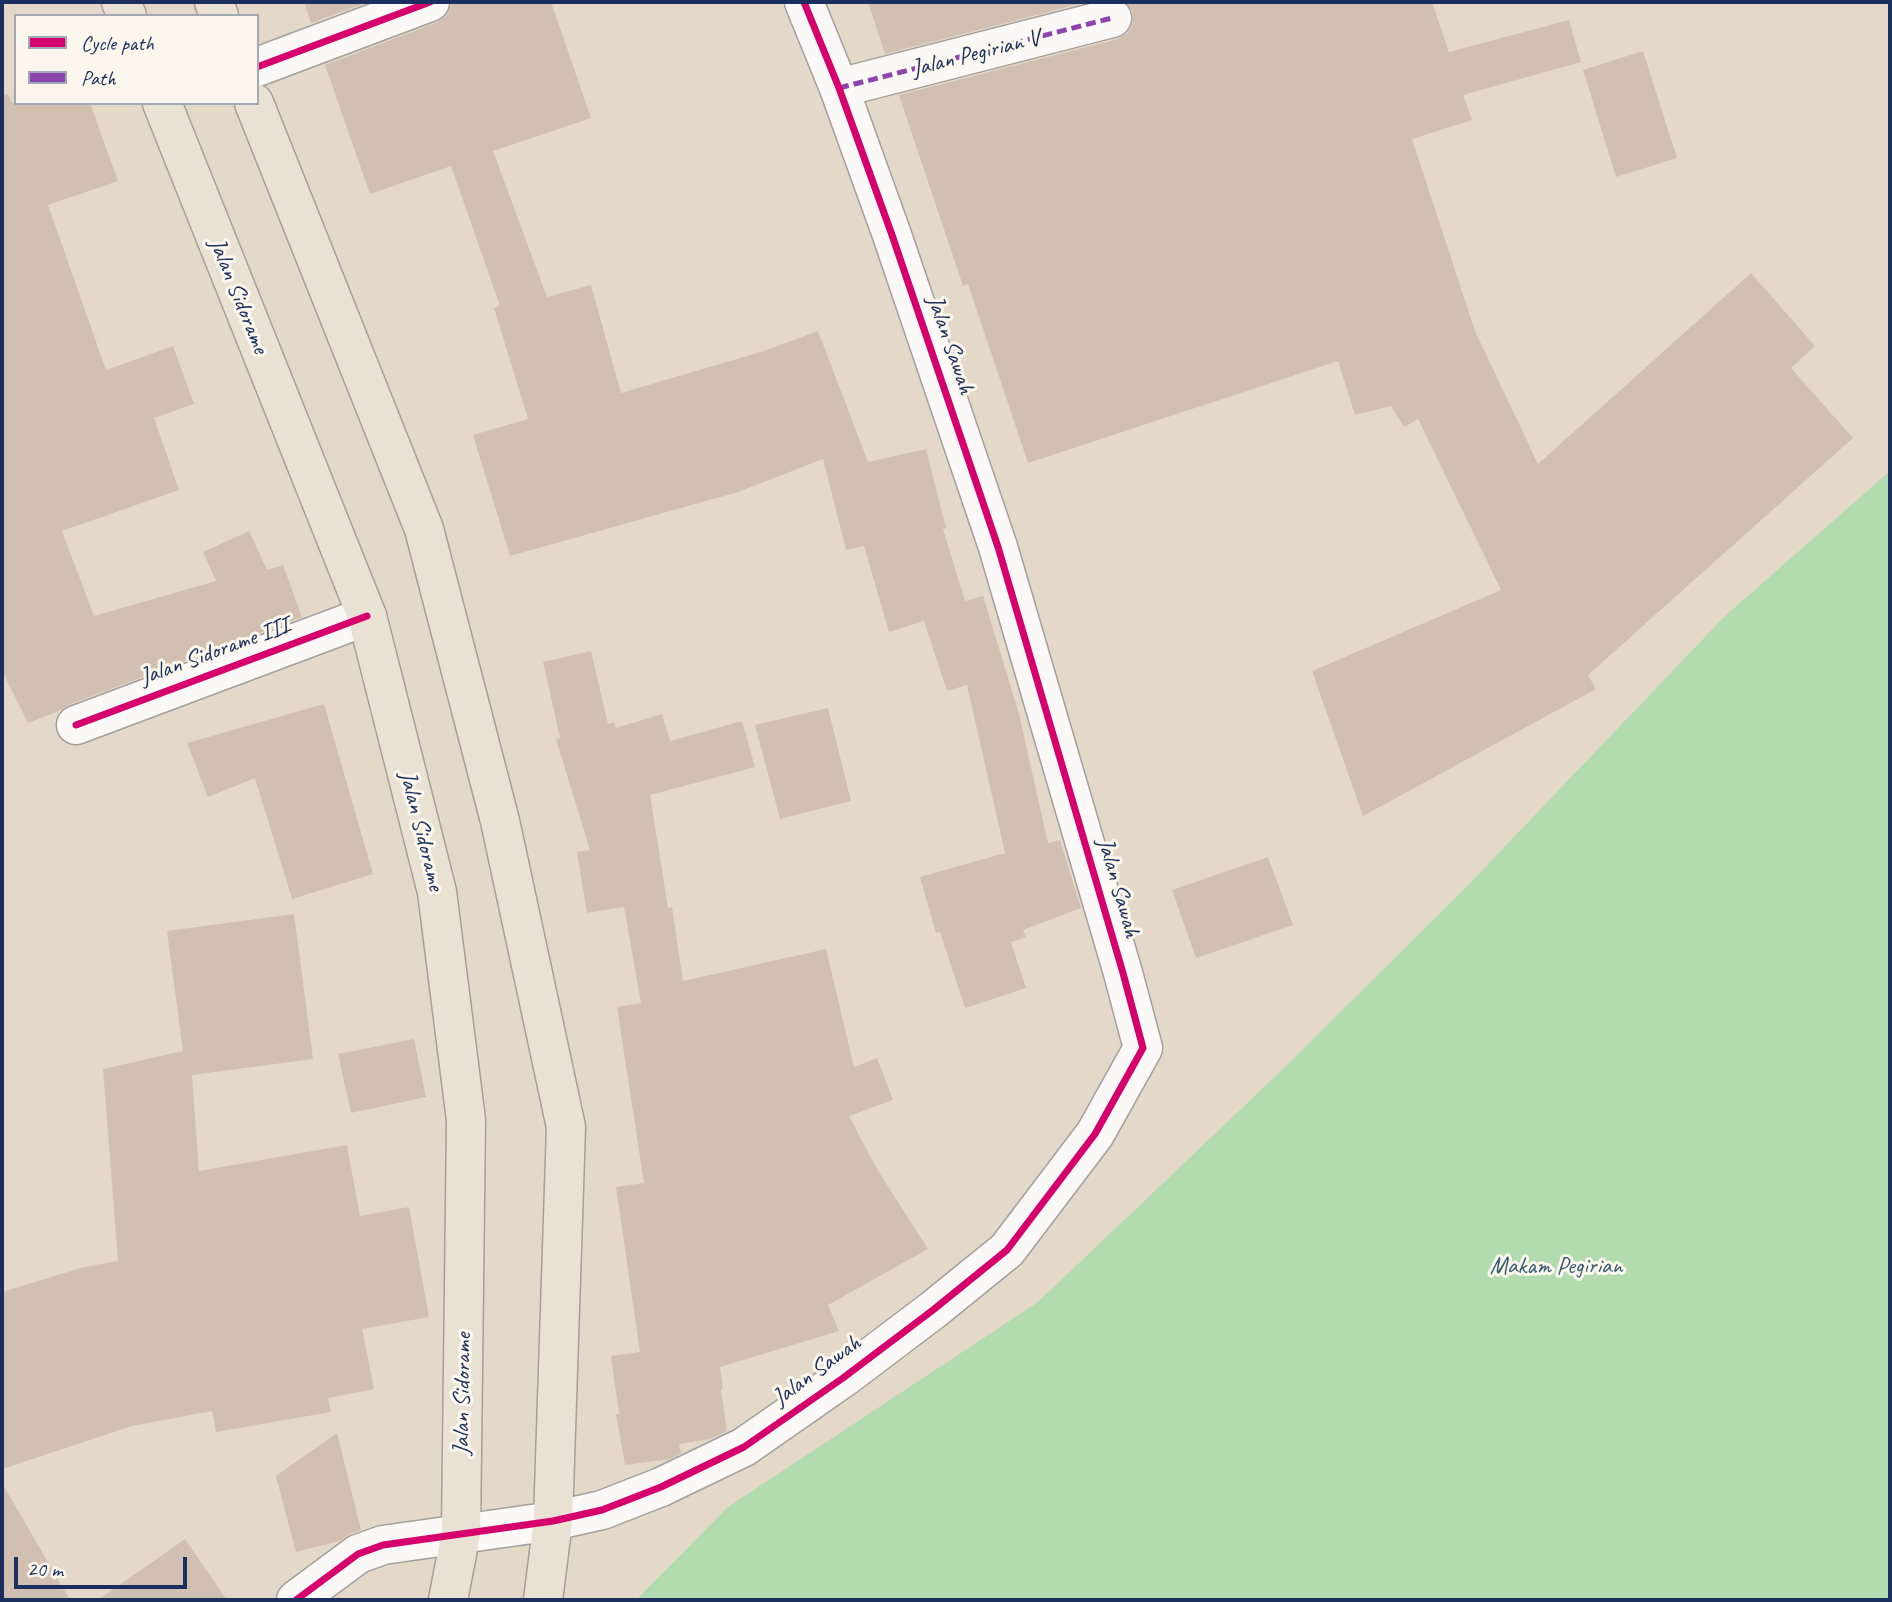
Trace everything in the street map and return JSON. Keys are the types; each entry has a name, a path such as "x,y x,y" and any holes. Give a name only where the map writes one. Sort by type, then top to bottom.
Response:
{"highway":[{"name":"Jalan Sidorame","path":"163,105 367,617 438,892 466,1120 461,1533 448,1600"},
{"path":"255,105 424,529 500,821 566,1127 553,1521 543,1600"}],"street":[{"path":"259,65 430,2"},
{"name":"Jalan Sawah","path":"296,1600 358,1554 383,1545 553,1521 602,1510 661,1487 744,1447 843,1378 1007,1250 1095,1134 1143,1048 998,547 897,248 804,2"},
{"name":"Jalan Pegirian V","path":"839,89 1112,18"},
{"name":"Jalan Sidorame III","path":"76,724 367,617"}],"green space":[{"name":"Makam Pegirian","path":"1890,471 1890,1600 636,1600 728,1507 1038,1302 1281,1071 1471,882 1725,616"}],"building":[{"path":"304,2 368,2 311,23"},
{"path":"451,2 551,2 591,118 493,151 547,297 591,285 621,393 764,351 818,331 868,462 926,449 946,528 943,529 965,601 983,596 1019,714 1048,843 1060,840 1081,908 1023,930 1026,937 1011,942 1026,988 965,1008 940,932 936,933 920,877 1005,853 967,685 947,691 924,621 889,632 864,546 846,550 823,459 738,492 510,556 473,435 528,419 494,308 500,306 451,166 370,194 325,65 438,22 447,15"},
{"path":"868,2 1087,2 885,54"},
{"path":"1126,2 1432,2 1449,52 1569,20 1581,62 1463,95 1472,120 1412,139 1475,331 1538,464 1751,273 1815,346 1791,368 1853,438 1588,675 1596,689 1363,816 1312,671 1501,590 1418,419 1404,427 1391,406 1355,415 1338,361 1028,463 968,284 963,286 899,95 1118,39 1128,33 1133,23 1133,12"},
{"path":"1643,51 1677,158 1616,177 1583,70"},
{"path":"8,94 14,105 91,105 118,181 48,205 106,370 173,346 194,404 154,418 179,490 62,531 94,616 216,581 203,552 249,531 267,570 283,565 302,617 68,705 28,723 2,671 2,95"},
{"path":"591,651 608,724 614,722 616,728 662,714 670,741 742,721 755,767 650,795 683,981 826,949 854,1067 877,1058 893,1100 849,1116 877,1169 928,1249 828,1305 839,1331 720,1367 727,1431 710,1439 679,1444 681,1453 670,1459 625,1465 616,1414 619,1414 611,1356 640,1352 616,1187 644,1183 617,1007 641,1003 624,907 587,913 577,852 590,850 556,739 560,738 543,662"},
{"path":"324,704 373,874 292,899 255,778 208,797 187,743"},
{"path":"828,708 851,801 780,819 755,725"},
{"path":"1268,857 1293,925 1196,958 1172,890"},
{"path":"294,914 313,1059 192,1075 199,1171 347,1145 360,1216 409,1207 429,1317 362,1329 374,1389 328,1398 331,1412 216,1432 212,1411 132,1426 2,1469 2,1292 84,1267 118,1261 103,1069 183,1051 167,931"},
{"path":"414,1039 426,1097 351,1113 338,1054"},
{"path":"337,1433 361,1530 339,1541 296,1552 276,1476"},
{"path":"2,1483 70,1600 2,1600"},
{"path":"185,1539 227,1600 98,1600"}],"marked path":[{"path":"839,88 1112,18"}],"cycle path":[{"path":"259,66 430,2"},
{"path":"296,1600 358,1554 383,1545 553,1521 602,1510 661,1487 744,1447 843,1378 1007,1250 1095,1134 1143,1048 998,547 892,235 839,88 804,2"},
{"path":"76,725 367,616"}]}
